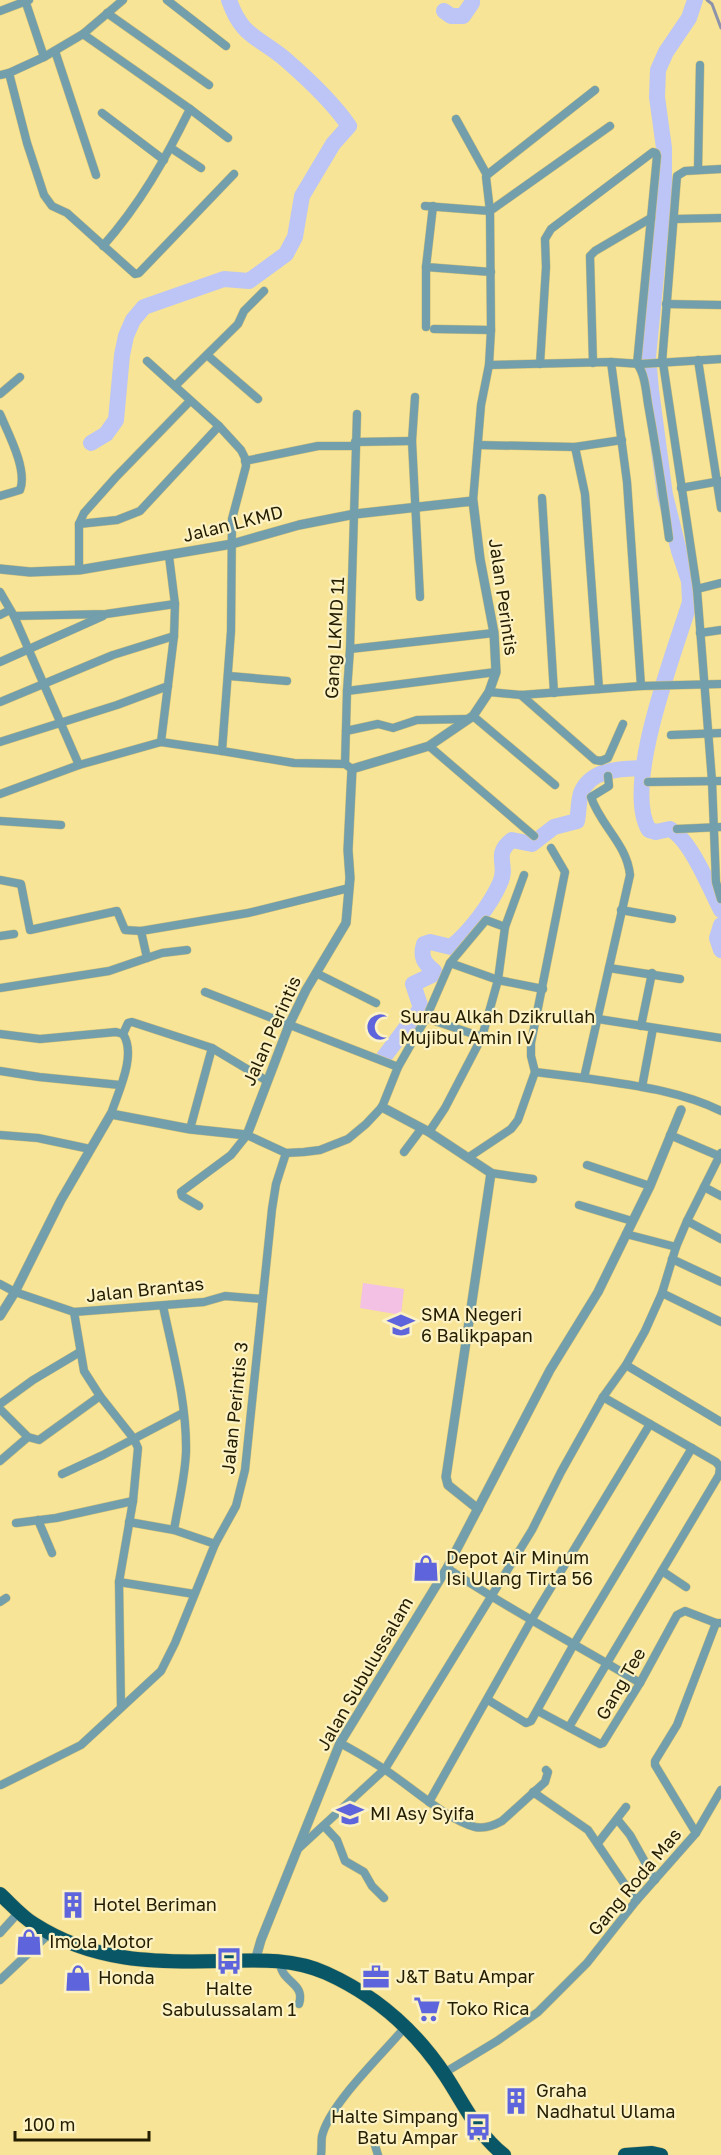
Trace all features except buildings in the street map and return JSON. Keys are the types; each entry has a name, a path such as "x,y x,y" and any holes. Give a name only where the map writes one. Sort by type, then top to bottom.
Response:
{"highway":[{"path":"0,1894 32,1923 82,1948 148,1961 280,1961 305,1965 347,1983 392,2013 406,2026 444,2073 484,2136 504,2155"},
{"path":"625,2155 652,2153 661,2155"}],"street":[{"path":"0,75 55,51 82,34 123,0"},
{"path":"167,0 226,46"},
{"path":"0,11 26,1 44,57"},
{"path":"107,12 210,85"},
{"path":"82,34 228,138"},
{"path":"55,51 96,175"},
{"path":"698,169 700,65"},
{"path":"9,73 27,143 44,195 52,206 67,213 143,282"},
{"path":"456,120 487,175 595,90"},
{"path":"103,246 128,218 171,148 190,109"},
{"path":"102,113 164,160"},
{"path":"491,330 430,328 426,267 429,206 490,211 610,126"},
{"path":"171,148 201,168"},
{"path":"540,364 546,267 545,239 551,229 653,152 657,156 639,364 658,459 669,538"},
{"path":"721,169 685,171 677,176 662,363 697,589 721,899"},
{"path":"135,274 139,273 234,174"},
{"name":"Jalan Perintis","path":"199,1206 182,1196 181,1192 231,1155 247,1135 289,1025 316,972 346,923 349,888 349,766 429,746 470,717 489,692 496,672 494,633 480,559 473,501 481,405 489,365 491,330 490,211 487,175"},
{"path":"593,363 590,256 595,250 651,218"},
{"path":"675,219 721,218"},
{"path":"426,267 491,272"},
{"path":"175,386 238,324 244,311 264,291"},
{"path":"666,304 721,305"},
{"path":"207,355 258,399"},
{"path":"489,365 611,362 639,364 721,359"},
{"path":"698,360 719,482 721,507"},
{"path":"147,361 219,426 241,450 245,461 232,519 229,676 222,751"},
{"path":"611,362 627,482 641,686"},
{"path":"0,394 20,377"},
{"path":"416,397 412,441 420,597"},
{"path":"79,570 79,524 84,513 190,401"},
{"path":"0,414 13,441 22,482 20,490 0,496"},
{"name":"Gang LKMD 11","path":"349,766 345,731 350,649 357,414"},
{"path":"79,524 117,520 140,511 219,426"},
{"path":"478,445 575,447 622,440"},
{"path":"245,461 318,446 412,441"},
{"path":"575,447 585,494 599,689"},
{"path":"681,488 719,482"},
{"path":"542,498 554,693"},
{"name":"Jalan LKMD","path":"0,569 30,573 79,570 232,544 298,525 355,514 473,501"},
{"path":"161,742 174,636 175,604 169,556"},
{"path":"697,589 721,583"},
{"path":"0,592 12,613 79,765"},
{"path":"0,615 12,613 106,615 175,604"},
{"path":"0,662 106,615"},
{"path":"700,633 721,630"},
{"path":"350,649 494,633"},
{"path":"0,702 113,655 174,636"},
{"path":"347,691 496,672"},
{"path":"229,676 287,681"},
{"path":"489,692 521,695 641,686 721,684"},
{"path":"0,742 117,705 168,686"},
{"path":"521,695 595,759 601,761 608,758 624,724"},
{"path":"345,731 378,724 393,728 417,720 470,717 555,785"},
{"path":"671,735 721,733"},
{"path":"0,795 79,765 161,742 294,763 349,766"},
{"path":"429,746 534,836"},
{"path":"584,1078 630,875 625,854 591,797 609,786 608,776"},
{"path":"648,782 721,781"},
{"path":"0,821 61,825"},
{"path":"676,829 717,827"},
{"path":"469,1157 511,1129 518,1120 535,1072 531,1043 565,872 551,848"},
{"path":"404,1152 445,1108 482,1037 498,980 505,927 524,875"},
{"path":"0,880 21,884 30,930 117,911 125,930 141,931 249,914 349,888"},
{"path":"621,910 672,919"},
{"path":"111,1114 190,1129 247,1135 286,1153 320,1150 348,1139 382,1107 398,1067 426,1018 450,963 486,920 505,927"},
{"path":"141,931 147,958"},
{"path":"0,936 14,934"},
{"path":"0,988 109,971 162,953 188,950"},
{"path":"450,963 498,980 543,989"},
{"path":"609,968 680,979"},
{"path":"316,972 376,1003"},
{"path":"641,1026 652,973"},
{"path":"205,992 398,1067"},
{"path":"426,1018 482,1037"},
{"path":"598,1019 721,1038"},
{"path":"123,1034 128,1023 132,1022 212,1048 267,1081"},
{"path":"642,1087 653,1028"},
{"path":"0,1034 40,1040 116,1032 123,1034 127,1042 128,1056 111,1114 61,1200 15,1292 0,1316"},
{"path":"190,1129 212,1048"},
{"path":"0,1071 120,1085"},
{"path":"535,1072 642,1087 686,1097 721,1111"},
{"path":"382,1107 425,1130 491,1173 533,1179"},
{"name":"Jalan Subulussalam","path":"255,1961 261,1940 340,1743 447,1568 550,1370 598,1292 650,1186 681,1110"},
{"path":"0,1135 38,1138 90,1149"},
{"path":"299,1848 385,1769 532,1530 603,1397 626,1365 645,1331 662,1293 676,1247 687,1221 720,1154 670,1136"},
{"name":"Jalan Perintis 3","path":"1,1785 81,1745 161,1671 175,1643 215,1544 236,1506 245,1470 276,1184 286,1153"},
{"path":"587,1165 650,1186"},
{"path":"478,1509 448,1485 446,1477 491,1173"},
{"path":"704,1187 721,1196"},
{"path":"579,1205 632,1221"},
{"path":"687,1221 721,1239"},
{"path":"626,1234 676,1247"},
{"path":"672,1259 721,1282"},
{"name":"Jalan Brantas","path":"0,1284 15,1292 74,1312 204,1302 225,1296 262,1299"},
{"path":"662,1293 721,1322"},
{"path":"163,1306 177,1369 186,1455 174,1530"},
{"path":"74,1312 84,1371 100,1396 134,1439 138,1448 134,1501 119,1582 121,1707"},
{"path":"0,1404 33,1380 80,1352"},
{"path":"626,1365 721,1422"},
{"path":"0,1409 28,1437 39,1440 100,1396"},
{"path":"569,1727 719,1475 720,1467 716,1462 603,1397"},
{"path":"62,1473 183,1413"},
{"path":"429,1802 532,1619 650,1424"},
{"path":"0,1461 28,1437"},
{"path":"488,1700 526,1723 531,1721 574,1644 692,1448"},
{"path":"16,1523 134,1501"},
{"path":"38,1520 52,1553"},
{"path":"129,1522 174,1530 215,1544"},
{"path":"447,1568 491,1597 640,1683"},
{"path":"662,1571 686,1587"},
{"path":"119,1582 194,1594"},
{"name":"Gang Tee","path":"538,1711 600,1744 606,1742 681,1612 685,1611 718,1623"},
{"name":"Gang Roda Mas","path":"444,2073 538,2012 587,1963 696,1833 655,1765 655,1761 677,1725 718,1623"},
{"path":"340,1743 385,1769 429,1802 464,1823 476,1827 485,1827 502,1821 545,1782 548,1772 546,1770"},
{"path":"696,1833 721,1790"},
{"path":"533,1792 580,1823 598,1843 636,1902"},
{"path":"598,1843 626,1807"},
{"path":"617,1819 625,1827 655,1880"},
{"path":"324,1826 337,1840 345,1861 364,1872 372,1886 384,1898"},
{"path":"0,1933 19,1912"},
{"path":"0,1980 50,1933"},
{"path":"280,1961 282,1972 300,1991 302,1996 299,2004"},
{"path":"321,2155 322,2137 344,2096 406,2026"},
{"path":"373,2139 378,2155"}],"shaded area":[{"path":"363,1283 404,1289 401,1315 360,1308"}],"waterway":[{"path":"91,443 106,434 116,420 122,355 126,336 133,320 144,307 224,279 249,281 286,254 295,237 302,196 333,144 349,126 302,74 245,29 239,22 229,0"},
{"path":"444,11 451,16 463,16 472,0"},
{"path":"695,0 689,18 666,52 658,70 657,97 664,148 664,196 648,357 665,495 689,581 690,602 663,684 646,751 642,783 642,810 649,830 656,832 670,829 685,843 721,910"},
{"path":"707,0 712,4 721,28"},
{"path":"384,1057 421,1008 413,984 432,975 434,971 424,959 422,953 424,944 430,942 451,947 472,926 500,883 503,871 502,855 506,845 512,840 532,844 554,827 577,821 581,793 586,785 599,774 607,771 643,768"},
{"path":"721,925 717,938 721,950"}],"place":[{"name":"Surau Alkah Dzikrullah Mujibul Amin IV","path":"380,1027"},
{"name":"SMA Negeri 6 Balikpapan","path":"401,1325"},
{"name":"Depot Air Minum Isi Ulang Tirta 56","path":"426,1568"},
{"name":"MI Asy Syifa","path":"350,1814"},
{"name":"Hotel Beriman","path":"73,1905"},
{"name":"Imola Motor","path":"29,1942"},
{"name":"Halte Sabulussalam 1","path":"229,1961"},
{"name":"J&T Batu Ampar","path":"376,1977"},
{"name":"Honda","path":"78,1978"},
{"name":"Toko Rica","path":"427,2009"},
{"name":"Graha Nadhatul Ulama","path":"516,2101"},
{"name":"Halte Simpang Batu Ampar","path":"478,2127"}]}
